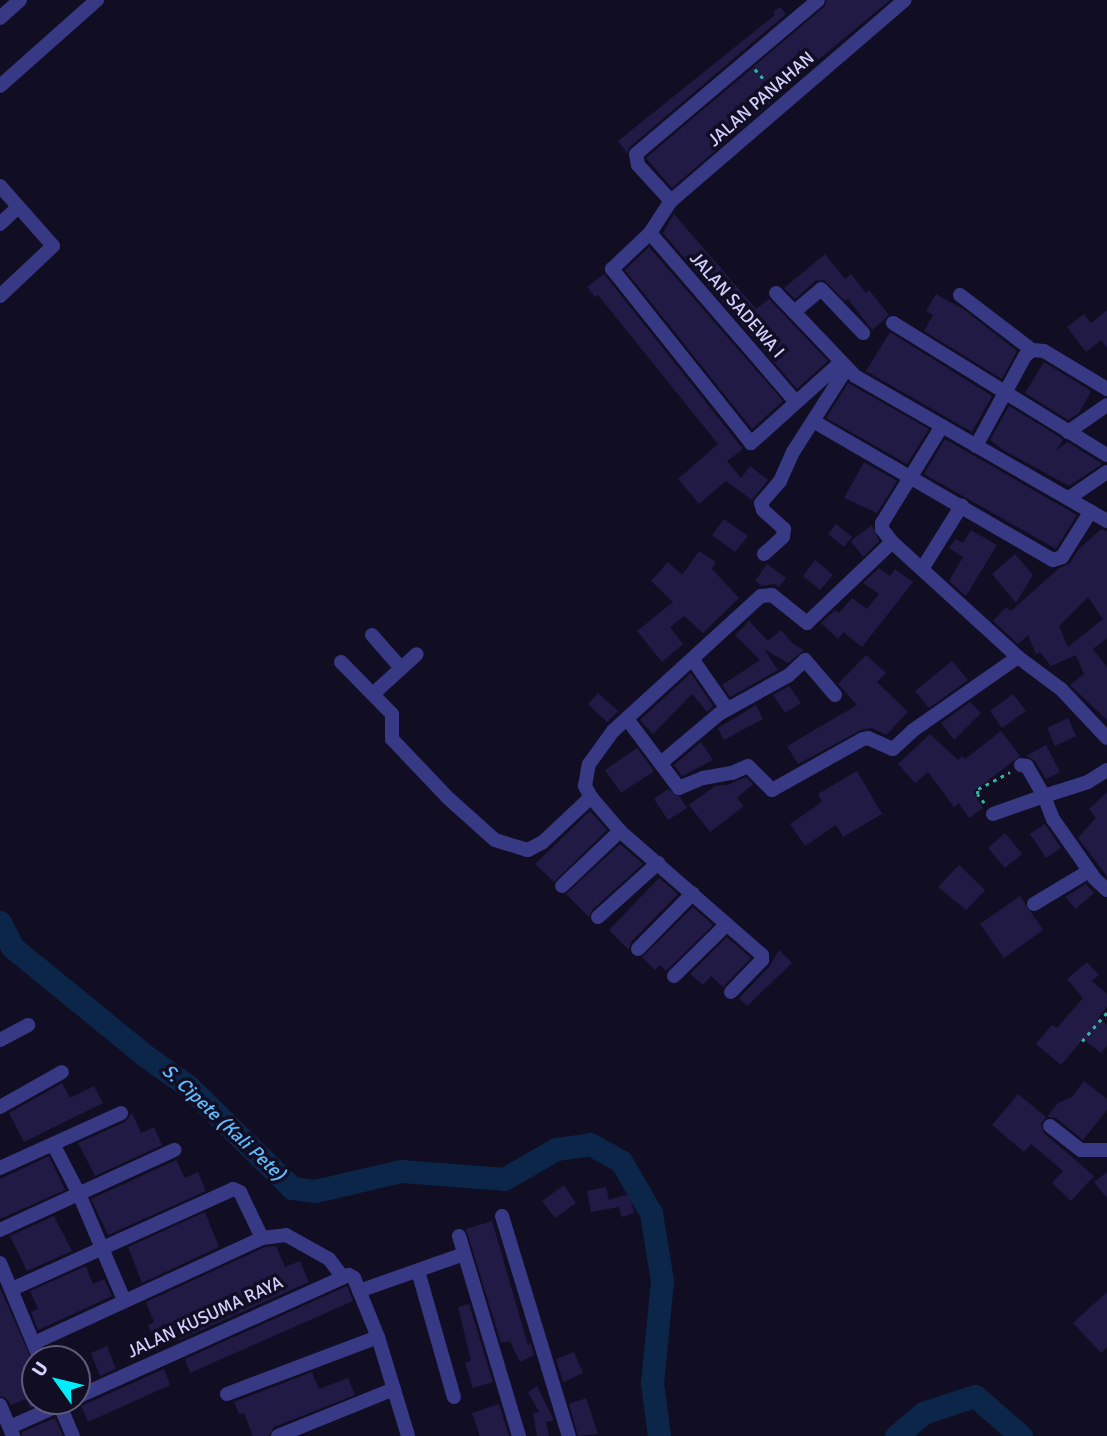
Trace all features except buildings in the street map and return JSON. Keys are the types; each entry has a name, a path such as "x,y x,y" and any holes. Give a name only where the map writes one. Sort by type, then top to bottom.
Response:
{"street":[{"path":"0,18 20,0"},
{"path":"0,86 97,0"},
{"path":"793,0 804,13"},
{"path":"671,201 638,165 636,153 818,0"},
{"name":"JALAN PANAHAN","path":"796,402 751,443 612,274 613,268 650,233 671,201 905,0"},
{"path":"0,186 53,246 0,296"},
{"path":"0,224 18,207"},
{"name":"JALAN SADEWA I","path":"650,233 796,402"},
{"path":"793,313 821,289 863,333"},
{"path":"776,293 843,366 1107,521"},
{"path":"960,295 1032,350 1044,351 1107,389"},
{"path":"894,323 1107,455"},
{"path":"976,446 1025,356 1032,350"},
{"path":"796,402 843,366"},
{"path":"764,554 783,537 784,529 767,514 761,503 780,481 793,452 843,366"},
{"path":"1068,432 1107,405"},
{"path":"813,421 1053,560 1062,557 1091,511"},
{"path":"942,426 882,523 883,529 892,542 1018,657 1061,689 1107,738"},
{"path":"1069,498 1107,472"},
{"path":"922,569 962,505"},
{"path":"732,992 763,958 693,893 620,831 591,797 585,786 593,755 627,719 765,594 772,595 806,622 810,622 892,542"},
{"path":"372,635 401,668"},
{"path":"373,694 416,654"},
{"path":"627,719 681,789 703,778 732,773 748,766 772,790 863,739 869,738 892,749 912,731 1018,657"},
{"path":"693,660 727,709"},
{"path":"662,762 727,709 789,675 806,660 835,695"},
{"path":"341,662 394,719 392,739 447,797 495,840 528,850 543,842 591,797"},
{"path":"1021,765 1027,766 1053,819 1089,871 1107,890"},
{"path":"993,814 1088,782 1107,771"},
{"path":"562,886 620,831"},
{"path":"598,917 658,863"},
{"path":"1034,904 1089,871"},
{"path":"638,949 693,893"},
{"path":"674,976 727,924"},
{"path":"0,1040 28,1025"},
{"path":"0,1107 62,1072"},
{"path":"0,1168 121,1113"},
{"path":"1050,1126 1081,1150 1107,1150"},
{"path":"53,1144 79,1194 124,1300"},
{"path":"0,1230 174,1150"},
{"path":"12,1289 233,1189 240,1192 261,1238"},
{"path":"502,1216 569,1436"},
{"path":"0,1263 34,1343 261,1238 286,1235 329,1259 359,1291 378,1337 408,1436"},
{"path":"459,1236 519,1436"},
{"path":"359,1291 464,1254"},
{"path":"418,1270 454,1397"},
{"name":"JALAN KUSUMA RAYA","path":"91,1391 346,1276"},
{"path":"227,1394 378,1337"},
{"path":"278,1436 394,1389"},
{"path":"0,1405 11,1431 39,1415"},
{"path":"66,1415 73,1436"}],"path":[{"path":"748,60 785,104"},
{"path":"993,814 977,792 1021,765"},
{"path":"1082,1041 1107,1012"}],"waterway":[{"name":"S. Cipete (Kali Pete)","path":"0,922 12,947 147,1057 188,1086 292,1188 315,1191 401,1171 504,1179 556,1149 590,1144 621,1161 651,1213 662,1281 652,1383 659,1436"},
{"name":"S. Cipete (Kali Pete)","path":"896,1436 923,1413 975,1396 1021,1436"}]}
